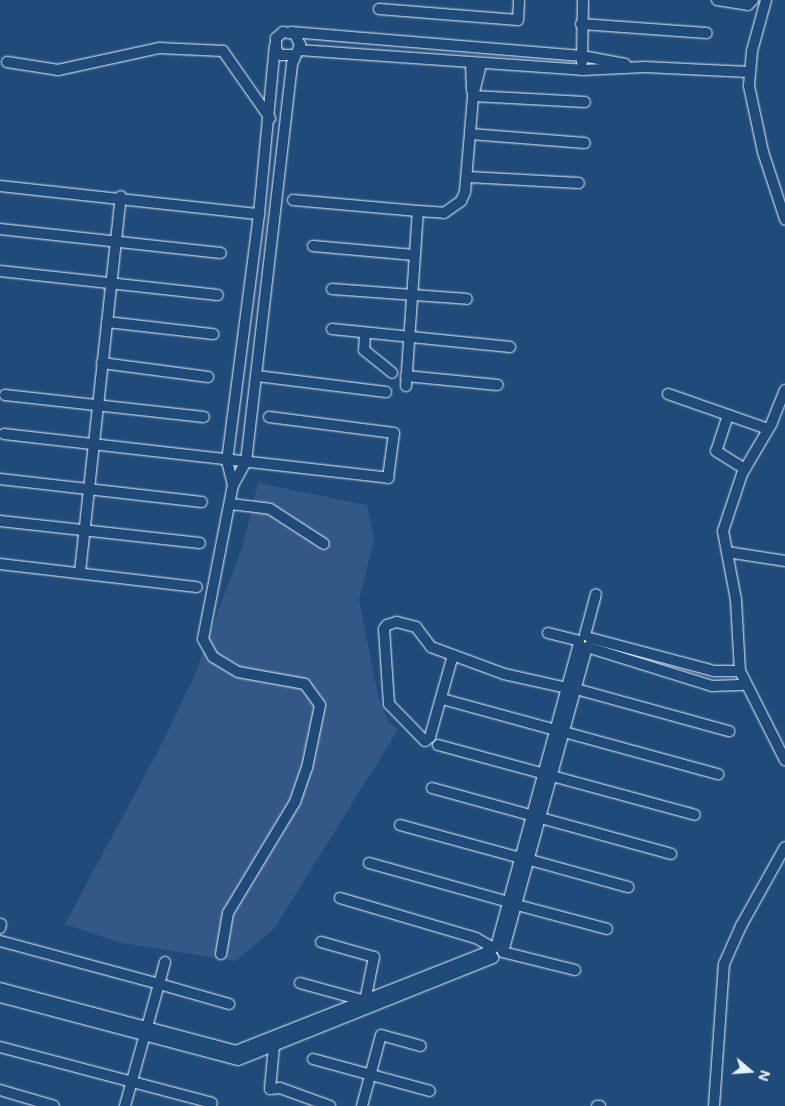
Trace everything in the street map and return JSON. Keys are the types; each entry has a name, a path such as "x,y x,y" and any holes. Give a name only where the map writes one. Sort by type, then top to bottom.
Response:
{"street":[{"path":"379,8 518,20 519,0"},
{"path":"582,70 583,0"},
{"path":"717,0 748,5 753,0"},
{"path":"764,0 749,72 753,110 785,219"},
{"path":"582,24 707,33"},
{"path":"233,485 227,461 260,214 275,46 279,34 291,32 582,56 645,68"},
{"path":"221,954 228,913 295,802 307,768 320,705 305,684 238,672 213,657 203,639 233,485 246,462 298,37 291,32"},
{"path":"388,57 390,40"},
{"path":"275,46 281,55 296,52 582,70 645,68 749,72"},
{"path":"293,200 444,213 452,209 461,201 468,177 476,63 480,47"},
{"path":"7,62 58,70 158,48 222,51 270,118"},
{"path":"473,96 585,102"},
{"path":"470,134 585,143"},
{"path":"468,177 578,184"},
{"path":"0,186 121,196 260,214"},
{"path":"80,572 121,196"},
{"path":"418,211 406,381 498,384"},
{"path":"0,229 221,253"},
{"path":"314,246 414,255"},
{"path":"0,271 218,295"},
{"path":"332,289 467,299"},
{"path":"107,322 213,334"},
{"path":"332,329 408,338 510,346"},
{"path":"365,333 364,350 392,373"},
{"path":"243,342 261,344"},
{"path":"102,363 208,377"},
{"path":"257,376 386,392"},
{"path":"785,390 768,429 745,469 724,531 736,600 740,671 745,685 785,760"},
{"path":"668,394 768,429"},
{"path":"5,395 204,417"},
{"path":"728,415 716,451 745,469"},
{"path":"4,434 388,478 394,433 269,417"},
{"path":"0,479 202,502"},
{"path":"230,504 270,509 324,544"},
{"path":"0,521 200,543"},
{"path":"727,552 785,561"},
{"path":"0,564 198,587"},
{"path":"0,988 238,1060 495,951 513,903 596,594"},
{"path":"453,655 430,737 425,741 389,704 385,626 397,622 416,627 428,645 504,674 572,689 729,731"},
{"path":"548,632 714,671 740,671"},
{"path":"584,641 712,686 745,685"},
{"path":"446,700 718,774"},
{"path":"438,745 695,815"},
{"path":"432,788 670,854"},
{"path":"400,825 628,887"},
{"path":"714,1106 724,964 741,926 784,852"},
{"path":"369,863 607,929"},
{"path":"340,898 476,938 495,951 576,970"},
{"path":"0,941 229,1004"},
{"path":"321,942 374,957 365,1001"},
{"path":"0,997 145,1032 240,1051 495,951"},
{"path":"125,1106 165,962"},
{"path":"300,983 365,1001"},
{"path":"362,1106 381,1035 421,1046"},
{"path":"274,1046 270,1089 280,1088 296,1096 330,1106"},
{"path":"0,1047 212,1103"},
{"path":"313,1059 430,1091"},
{"path":"0,1090 54,1106"}],"shaded area":[{"path":"258,483 367,505 374,539 359,600 379,700 388,721 398,730 274,929 235,961 122,943 65,924 158,751 193,679 243,545"}]}
